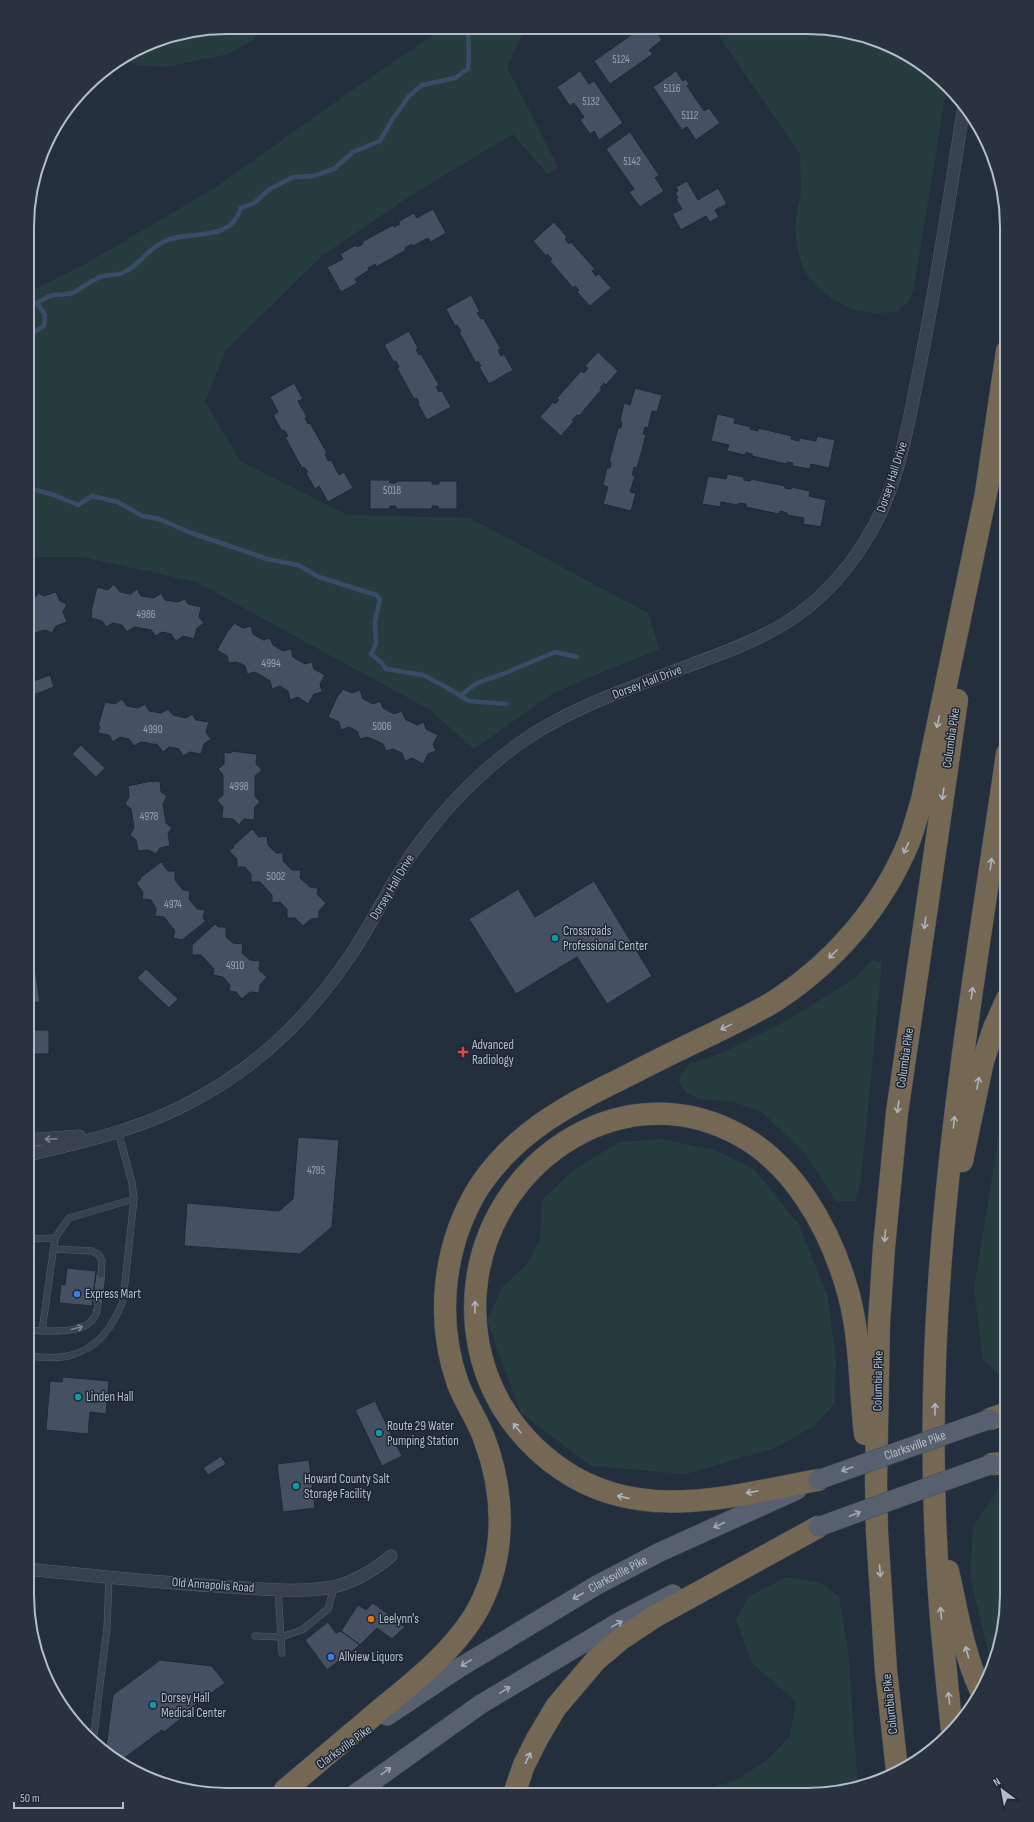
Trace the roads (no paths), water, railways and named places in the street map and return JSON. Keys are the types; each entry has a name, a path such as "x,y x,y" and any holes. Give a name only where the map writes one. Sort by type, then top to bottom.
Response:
{"highway":[{"name":"Columbia Pike","path":"897,1766 886,1671 877,1532 879,1323 884,1247 897,1113 1000,400"},
{"path":"288,1788 426,1672 451,1648 475,1614 485,1596 494,1568 499,1542 500,1524 498,1491 492,1464 483,1436 458,1383 446,1329 446,1285 450,1257 466,1212 492,1169 506,1152 549,1117 592,1093 740,1020 776,1000 802,982 827,960 853,934 873,907 891,878 908,843 922,800 989,478"},
{"path":"951,1723 939,1592 936,1517 935,1391 941,1258 954,1119 1000,802"},
{"path":"941,1258 983,1061 1000,1015"},
{"path":"818,1480 705,1500 645,1502 600,1491 576,1480 540,1453 524,1436 509,1419 496,1397 480,1356 475,1316 475,1294 481,1254 489,1231 507,1199 532,1167 557,1147 591,1128 614,1119 636,1114 660,1113 680,1114 703,1119 722,1126 743,1137 779,1166 795,1185 824,1229 845,1280 852,1306 857,1339 861,1394 877,1532"},
{"path":"936,1517 967,1651 978,1684"},
{"path":"516,1788 524,1765 556,1707 596,1660 621,1639 654,1617 818,1527"},
{"path":"884,1772 886,1671"}],"main road":[{"name":"Clarksville Pike","path":"288,1788 397,1709 465,1664 577,1597 660,1552 818,1480 998,1416"},
{"path":"363,1788 482,1704 619,1622 739,1562 818,1527 999,1464"}],"street":[{"name":"Dorsey Hall Drive","path":"34,1153 118,1131 179,1108 216,1088 249,1066 287,1033 322,997 355,949 411,854 456,798 487,769 520,743 557,720 601,699 723,653 760,637 786,622 810,604 831,585 847,567 874,528 885,506 903,452 926,337 963,114"},
{"name":"Dorsey Hall Drive","path":"34,1140 69,1138 118,1131"},
{"name":"Old Annapolis Road","path":"34,1570 109,1578 278,1590 317,1589 334,1586 361,1577 375,1569 391,1556"}],"lane":[{"path":"34,1356 68,1356 97,1343 108,1332 117,1317 123,1302 134,1199 132,1183 118,1131"},
{"path":"42,1331 55,1238 69,1218 134,1199"},
{"path":"34,1239 55,1238"},
{"path":"54,1249 92,1251 99,1254 102,1261 101,1275"},
{"path":"34,1330 66,1331 87,1325 95,1317 98,1304"},
{"path":"94,1734 107,1628 109,1578"},
{"path":"255,1636 281,1638 302,1630 328,1608 334,1586"},
{"path":"278,1590 282,1653"}],"waterway":[{"path":"34,332 44,326 45,315 37,303 43,299 54,295 72,293 79,290 91,281 107,275 119,274 128,270 152,249 163,242 185,236 208,234 228,227 235,220 241,208 254,203 270,189 293,177 313,176 334,169 353,152 380,141 392,120 409,96 422,85 455,78 468,69 468,34"},
{"path":"34,490 54,495 78,505 92,496 118,502 142,516 159,519 189,532 267,559 298,565 319,577 376,595 380,599 375,621 376,644 371,654 382,663 386,669 423,675 469,701 506,704"},
{"path":"460,696 477,683 503,674 555,652 577,657"}],"place":[{"name":"Crossroads Professional Center","path":"555,938"},
{"name":"Advanced Radiology","path":"463,1052"},
{"name":"Express Mart","path":"77,1294"},
{"name":"Linden Hall","path":"78,1397"},
{"name":"Route 29 Water Pumping Station","path":"379,1433"},
{"name":"Howard County Salt Storage Facility","path":"296,1486"},
{"name":"Leelynn's","path":"371,1619"},
{"name":"Allview Liquors","path":"331,1657"},
{"name":"Dorsey Hall Medical Center","path":"153,1705"}]}
